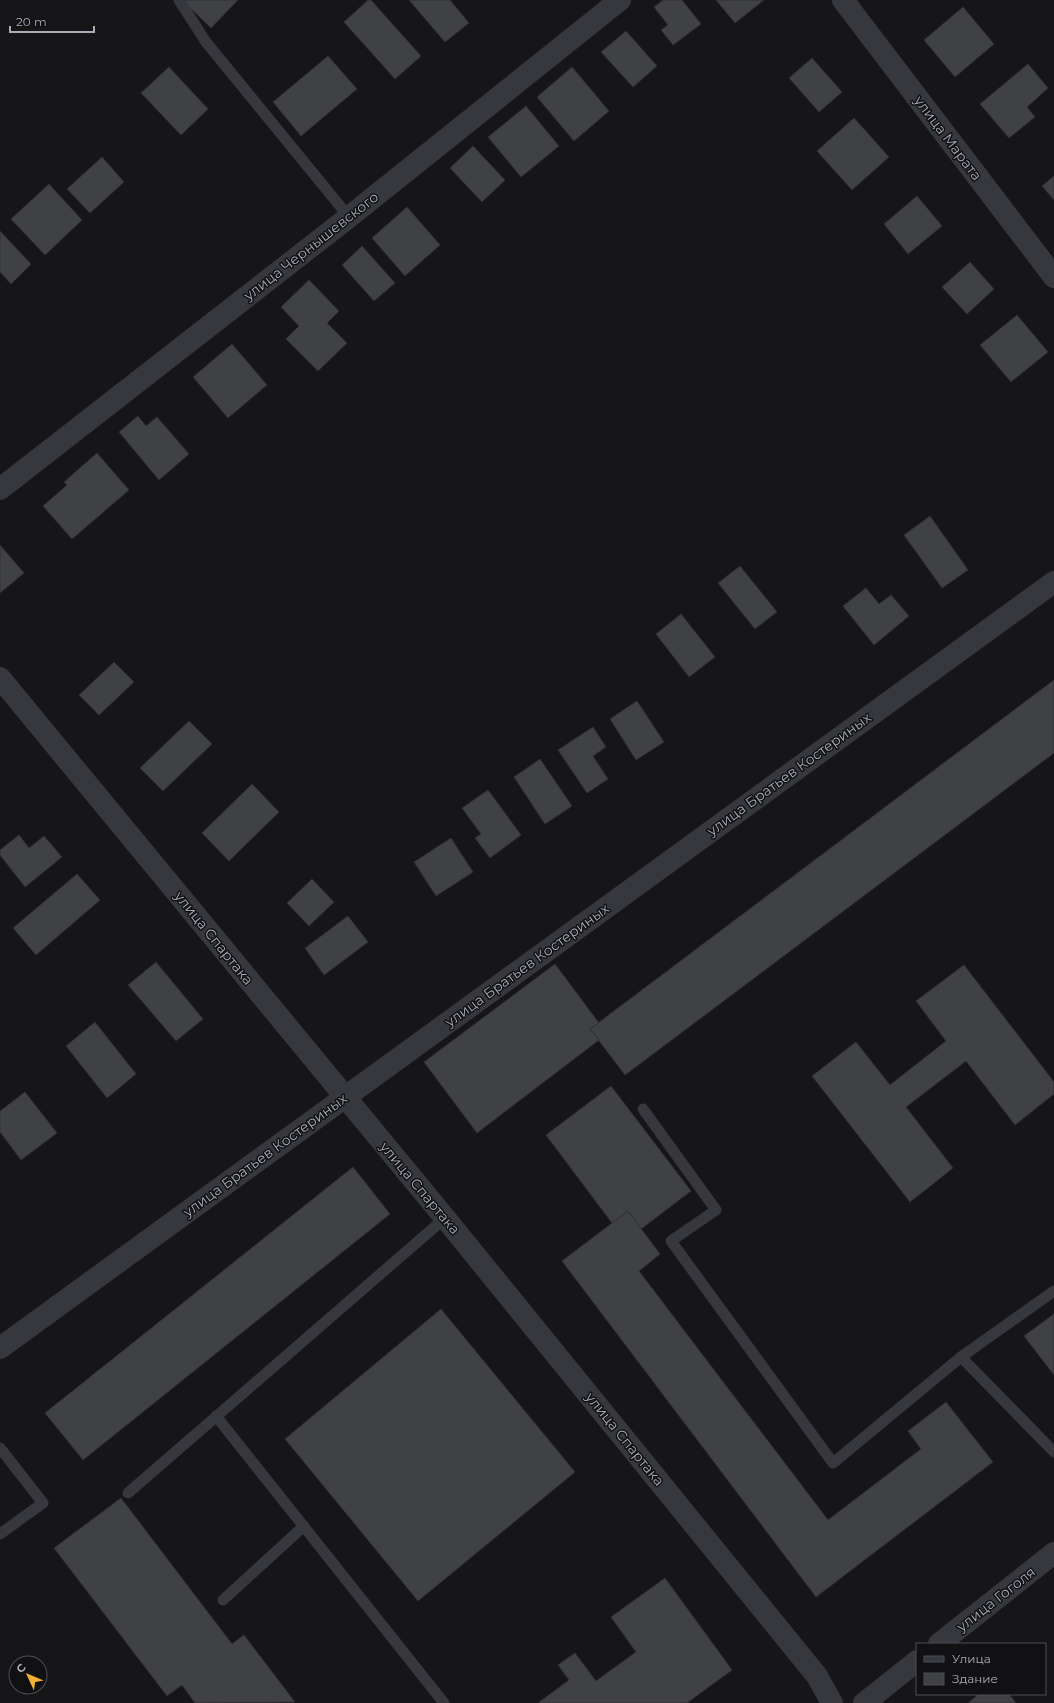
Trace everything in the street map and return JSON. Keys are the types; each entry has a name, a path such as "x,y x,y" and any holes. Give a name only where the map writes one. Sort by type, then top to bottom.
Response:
{"street":[{"name":"улица Чернышевского","path":"0,489 349,216 620,0"},
{"name":"улица Марата","path":"843,0 1054,276"},
{"name":"улица Братьев Костериных","path":"0,1348 1054,582"},
{"name":"улица Спартака","path":"0,678 445,1218 817,1676 832,1703"},
{"name":"улица Гоголя","path":"940,1643 1054,1553"},
{"path":"864,1703 916,1662"}],"lane":[{"path":"179,0 206,42 349,216"},
{"path":"643,1109 716,1210 671,1241 833,1463 962,1357 1054,1291"},
{"path":"128,1493 445,1218"},
{"path":"962,1357 1054,1452"},
{"path":"216,1416 444,1703"},
{"path":"0,1448 43,1503 0,1534"},
{"path":"223,1600 304,1526"}],"building":[{"path":"182,0 238,0 211,28"},
{"path":"368,0 371,0 421,56 395,79 344,22"},
{"path":"409,0 450,0 469,23 445,42"},
{"path":"663,0 682,0 701,24 673,45 661,30 668,25 654,7"},
{"path":"716,0 764,0 735,23"},
{"path":"963,7 994,44 955,77 924,40"},
{"path":"626,31 657,66 633,87 601,52"},
{"path":"328,56 357,89 301,136 273,102"},
{"path":"812,58 842,92 819,112 789,78"},
{"path":"1028,64 1048,88 1027,107 1035,117 1009,138 980,104"},
{"path":"169,67 208,109 181,135 141,93"},
{"path":"572,67 609,111 574,141 537,97"},
{"path":"526,106 559,146 521,177 488,137"},
{"path":"854,118 889,157 852,190 817,151"},
{"path":"473,146 505,180 482,202 450,168"},
{"path":"102,157 124,182 90,213 67,189"},
{"path":"1054,176 1054,200 1042,186"},
{"path":"49,184 82,220 45,255 11,219"},
{"path":"917,196 942,226 908,254 884,224"},
{"path":"407,207 440,245 405,276 372,238"},
{"path":"0,231 31,264 11,284 0,272"},
{"path":"362,246 395,283 374,301 342,265"},
{"path":"970,262 994,289 967,314 942,287"},
{"path":"309,280 339,311 327,323 347,343 318,371 286,339 299,326 281,307"},
{"path":"1017,315 1048,352 1011,382 980,345"},
{"path":"232,344 267,385 228,418 193,377"},
{"path":"138,416 146,426 157,417 189,454 159,480 119,432"},
{"path":"97,453 129,490 72,539 43,506 67,485 64,482"},
{"path":"930,516 968,570 942,588 904,535"},
{"path":"0,545 24,573 0,593"},
{"path":"740,566 777,612 755,629 718,583"},
{"path":"866,588 879,604 891,595 909,616 874,645 843,606"},
{"path":"681,614 715,657 689,677 656,634"},
{"path":"114,662 134,682 99,715 79,695"},
{"path":"1054,680 1054,753 625,1075 590,1029"},
{"path":"637,701 664,742 636,760 610,719"},
{"path":"189,721 212,744 163,791 140,768"},
{"path":"593,727 606,747 593,756 608,779 587,793 558,750"},
{"path":"540,759 572,806 545,824 514,777"},
{"path":"252,784 279,812 229,861 202,833"},
{"path":"488,790 521,835 490,858 475,838 481,834 462,808"},
{"path":"19,835 29,848 44,836 62,857 25,887 0,855 0,850"},
{"path":"451,838 473,872 436,896 414,862"},
{"path":"77,874 100,900 36,955 13,928"},
{"path":"312,879 334,902 309,926 287,903"},
{"path":"348,916 368,942 324,975 305,948"},
{"path":"156,962 203,1019 176,1041 128,985"},
{"path":"555,964 599,1023 590,1029 599,1040 477,1133 424,1062"},
{"path":"964,965 1054,1082 1054,1094 1015,1125 966,1061 906,1107 953,1168 910,1202 812,1076 856,1042 890,1085 946,1041 916,1001"},
{"path":"95,1022 136,1074 107,1098 66,1046"},
{"path":"611,1086 691,1191 641,1229 628,1211 612,1223 546,1135"},
{"path":"25,1092 57,1133 21,1160 0,1132 0,1111"},
{"path":"353,1167 390,1214 83,1460 45,1413"},
{"path":"628,1211 660,1254 639,1271 828,1520 921,1449 908,1431 946,1402 993,1462 816,1597 562,1261"},
{"path":"441,1309 575,1472 418,1601 285,1439"},
{"path":"1054,1314 1054,1375 1024,1336"},
{"path":"121,1498 232,1644 244,1635 295,1702 195,1703 182,1685 167,1696 54,1548"},
{"path":"665,1578 732,1670 687,1703 538,1703 569,1680 558,1665 575,1653 596,1681 636,1652 611,1617"},
{"path":"978,1695 1010,1695 1016,1703 968,1703"}]}
